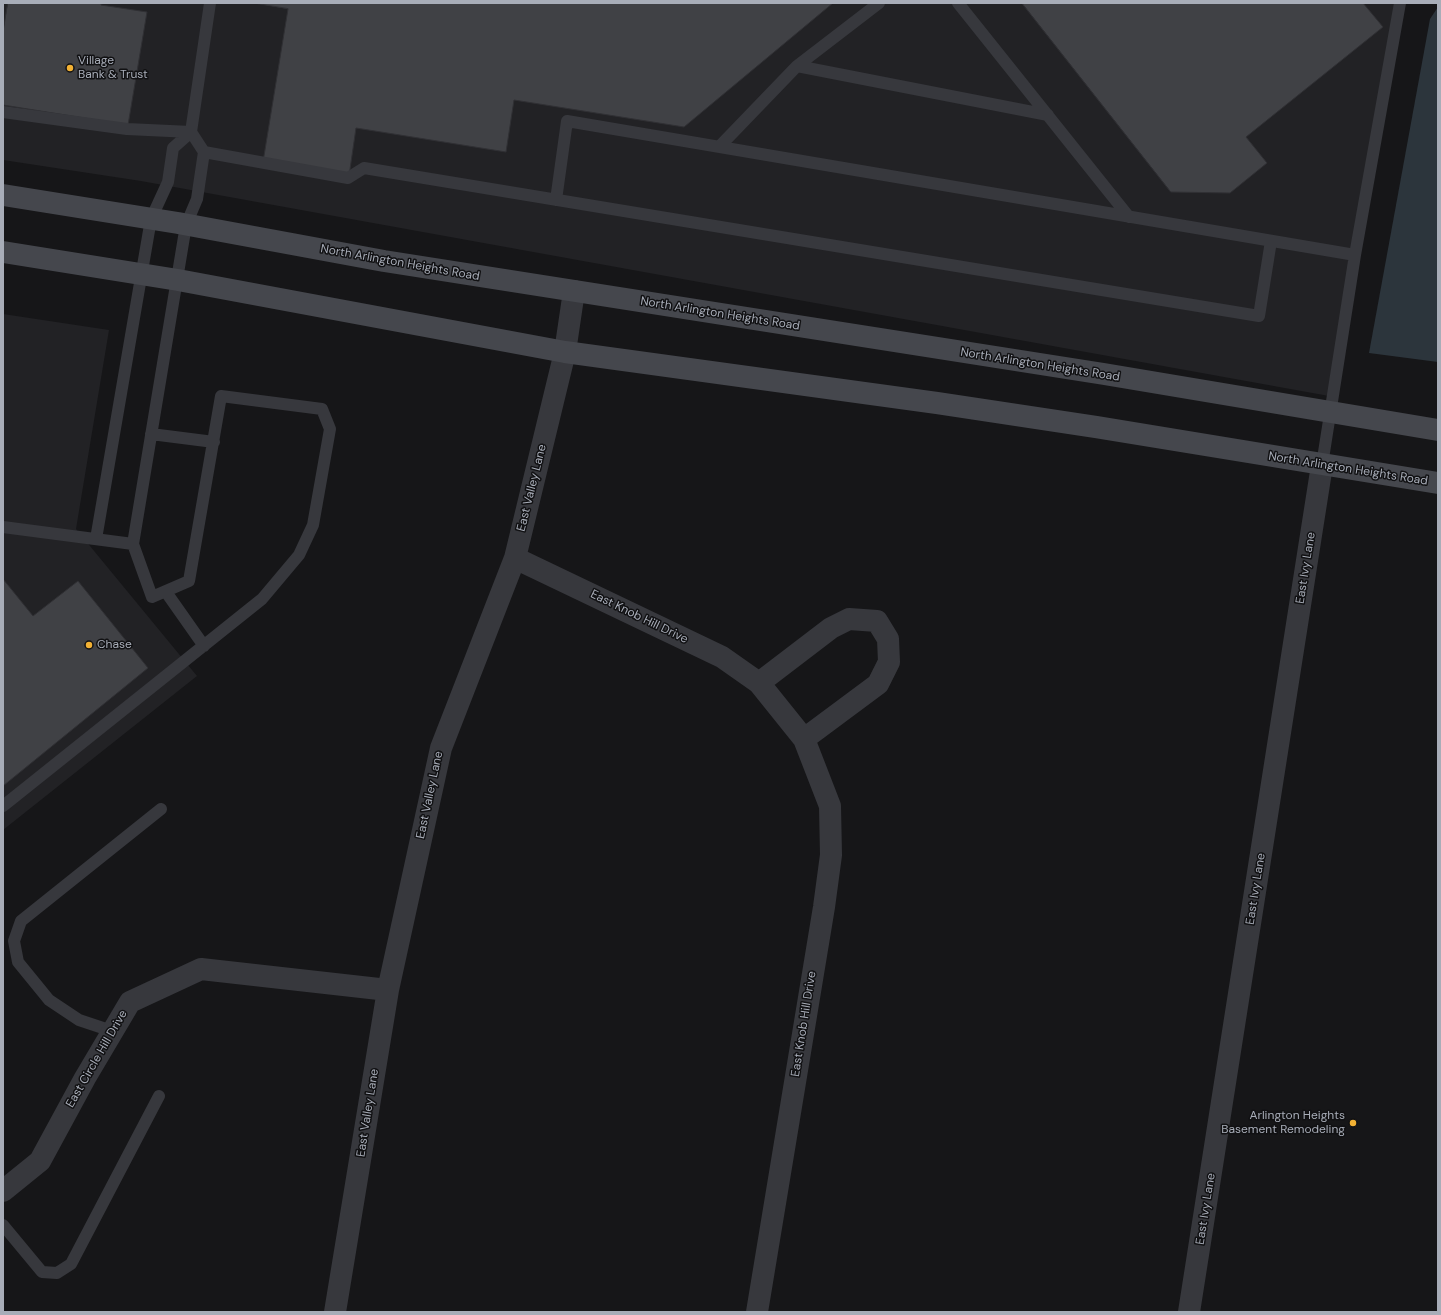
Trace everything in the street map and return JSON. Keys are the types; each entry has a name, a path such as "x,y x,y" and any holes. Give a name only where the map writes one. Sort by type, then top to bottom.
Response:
{"main road":[{"name":"North Arlington Heights Road","path":"3,195 186,225 384,261 1104,374 1438,430"},
{"name":"North Arlington Heights Road","path":"3,252 178,280 565,352 937,403 1096,427 1438,483"}],"street":[{"name":"East Valley Lane","path":"335,1312 388,990 441,748 515,558 565,352 574,291"},
{"name":"East Ivy Lane","path":"1189,1312 1322,465"},
{"name":"East Knob Hill Drive","path":"515,558 722,657 759,683 804,739 830,806 831,855 757,1312"},
{"path":"759,683 831,628 849,619 877,621 888,639 888,662 878,684 804,739"},
{"name":"East Circle Hill Drive","path":"3,1191 40,1161 112,1031 130,1002 201,969 388,990"}],"lane":[{"path":"96,539 151,219 168,182 173,148 191,132 210,3"},
{"path":"719,147 797,66 879,3"},
{"path":"958,3 1129,217"},
{"path":"1322,465 1355,255 1400,3"},
{"path":"797,66 1048,115"},
{"path":"3,112 127,129 191,132"},
{"path":"556,200 567,121 1355,255"},
{"path":"3,806 262,599 299,555 312,526 330,429 322,409 221,396 189,581 152,597 133,544 186,225 197,198 204,152 191,132"},
{"path":"204,152 348,178 364,168 1259,316 1271,241"},
{"path":"151,434 214,442"},
{"path":"3,527 133,544"},
{"path":"166,592 204,646"},
{"path":"112,1031 79,1020 49,1000 18,962 14,941 20,921 161,809"},
{"path":"3,1225 42,1272 57,1272 71,1264 160,1096"}],"shaded area":[{"path":"3,3 1396,3 1329,396 141,181 3,160"},
{"path":"1438,7 1438,362 1369,353 1430,19"},
{"path":"3,314 109,330 76,529 197,676 3,830"}],"building":[{"name":"Village Bank & Trust","path":"8,3 101,3 101,5 147,12 128,125 3,105 3,32"},
{"path":"254,3 833,3 684,127 514,100 506,152 356,128 349,176 263,162 288,9"},
{"path":"1022,3 1363,3 1383,27 1246,137 1267,163 1230,193 1171,192"},
{"path":"3,579 33,616 78,581 148,668 3,786"}],"place":[{"name":"Village Bank & Trust","path":"70,68"},
{"name":"Chase","path":"89,645"},
{"name":"Arlington Heights Basement Remodeling","path":"1353,1123"}]}
